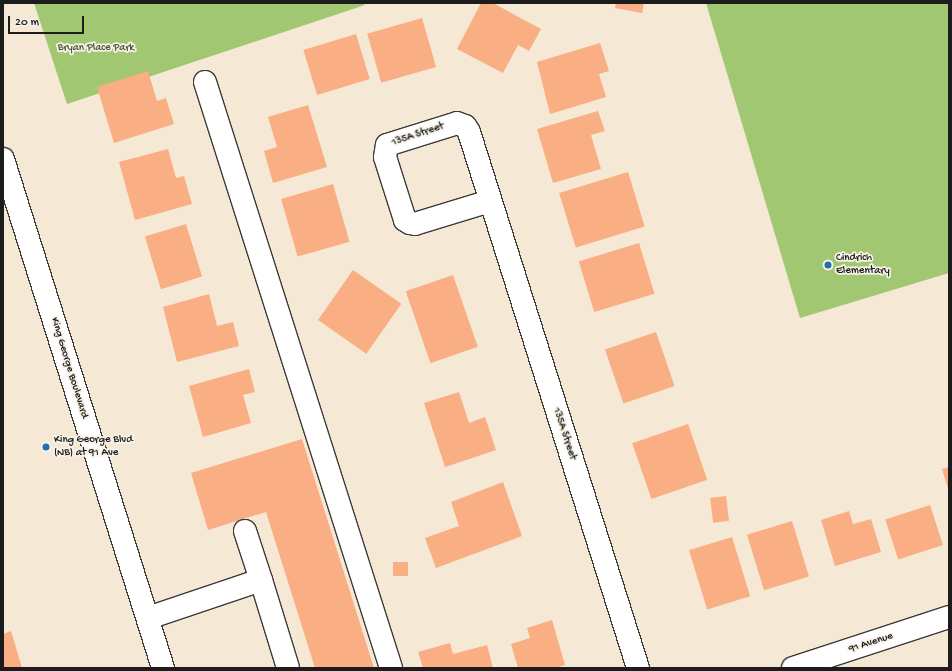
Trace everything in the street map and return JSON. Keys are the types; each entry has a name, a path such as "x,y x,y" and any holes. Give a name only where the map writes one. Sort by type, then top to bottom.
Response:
{"street":[{"path":"205,82 391,668"},
{"name":"135A Street","path":"490,201 415,224 410,223 405,220 385,157 387,144 457,122 465,126 490,201 638,668"},
{"name":"King George Boulevard","path":"3,159 163,668"},
{"path":"245,531 288,668"},
{"path":"148,618 261,580"},
{"name":"91 Avenue","path":"793,668 949,617"}],"green space":[{"name":"Bryan Place Park","path":"34,3 362,3 365,5 67,104"},
{"path":"706,3 949,3 949,273 800,318"}],"building":[{"path":"481,3 493,3 541,29 529,51 518,45 503,73 457,49"},
{"path":"616,3 644,3 642,13 615,8"},
{"path":"422,18 436,67 381,83 367,34"},
{"path":"356,34 370,79 317,95 303,50"},
{"path":"600,43 609,71 599,74 606,97 550,114 537,62"},
{"path":"148,71 157,101 166,98 174,124 114,143 97,87"},
{"path":"308,105 327,167 273,183 264,151 277,147 268,117"},
{"path":"598,111 605,131 591,135 601,169 553,183 537,129"},
{"path":"168,149 176,178 184,176 192,204 135,220 119,162"},
{"path":"628,172 645,227 576,248 559,193"},
{"path":"333,184 350,242 298,257 281,199"},
{"path":"186,224 202,277 161,289 145,237"},
{"path":"639,243 654,294 594,312 579,261"},
{"path":"353,270 401,304 366,354 318,320"},
{"path":"453,275 478,347 430,363 406,291"},
{"path":"209,294 217,326 233,322 239,346 177,362 163,307"},
{"path":"656,332 675,386 623,403 605,350"},
{"path":"249,369 255,392 243,395 251,423 203,437 189,386"},
{"path":"459,392 469,423 485,417 496,450 445,467 424,403"},
{"path":"688,424 707,480 651,499 632,443"},
{"path":"302,439 374,668 315,668 266,512 208,530 191,473"},
{"path":"949,467 949,492 942,469"},
{"path":"503,482 522,536 436,568 425,538 459,526 451,502"},
{"path":"726,496 729,521 713,523 710,498"},
{"path":"930,505 943,545 898,559 885,520"},
{"path":"849,511 853,524 871,519 881,552 835,566 821,520"},
{"path":"792,521 809,576 764,590 747,535"},
{"path":"732,537 750,596 707,609 689,550"},
{"path":"393,562 408,562 408,576 393,576"},
{"path":"552,620 565,665 555,668 518,668 511,644 530,638 527,628"},
{"path":"11,631 22,668 3,668 3,634"},
{"path":"450,643 453,654 487,645 493,668 423,668 418,652"}],"place":[{"name":"Cindrich Elementary","path":"828,265"},
{"name":"King George Blvd (NB) at 91 Ave","path":"46,447"}]}
